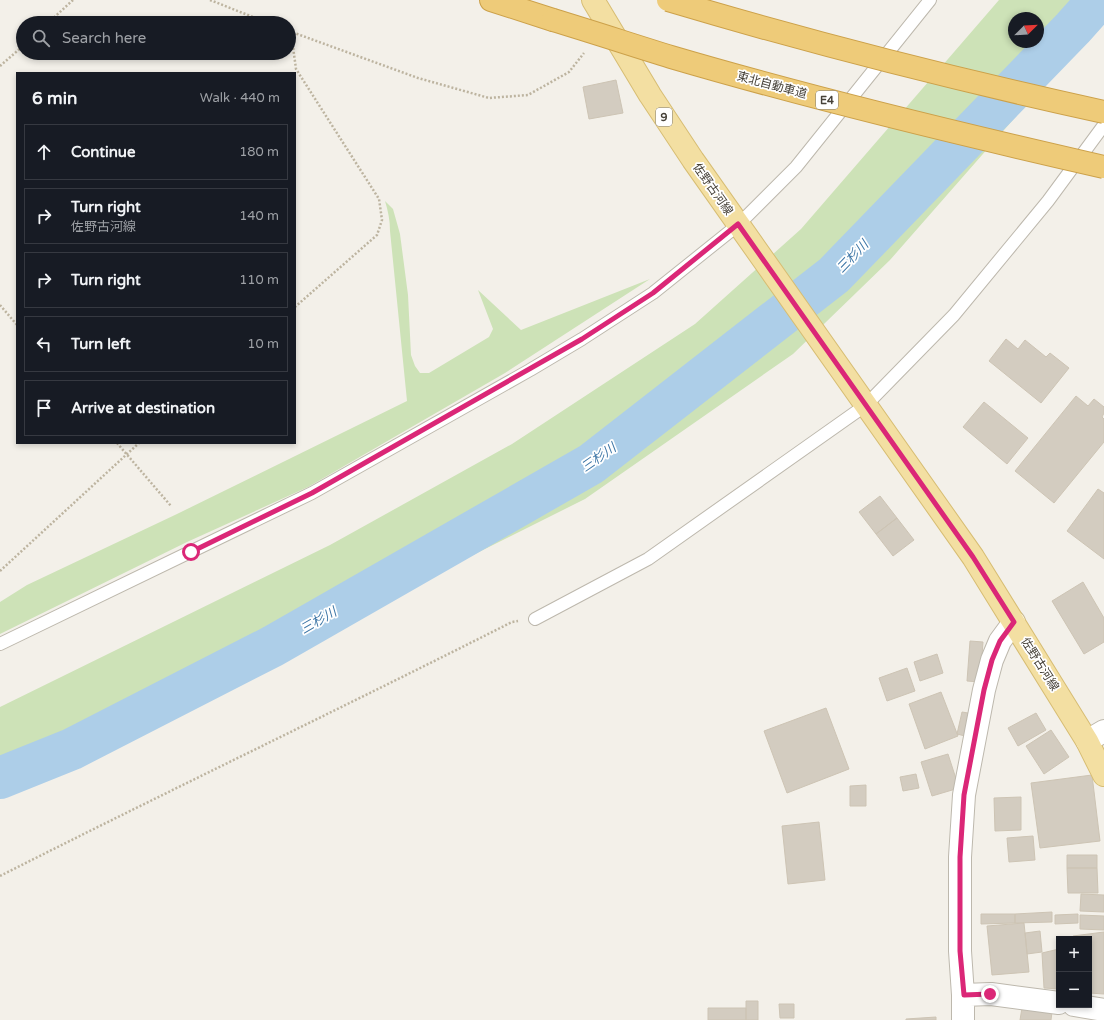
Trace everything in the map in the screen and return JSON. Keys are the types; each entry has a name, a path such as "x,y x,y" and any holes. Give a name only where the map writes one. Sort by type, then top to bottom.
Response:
{"highway":[{"name":"東北自動車道","path":"491,0 671,57 798,92 1104,167"},
{"path":"668,0 833,47 1026,95 1104,112"}],"main road":[{"name":"佐野古河線","path":"593,0 654,102 693,160 973,557 1014,622 1096,736 1104,775"}],"street":[{"path":"963,1020 964,995 960,951 960,857 964,795 984,690 992,660 1000,641 1014,622"},
{"path":"964,995 990,994 1056,1003"},
{"path":"1092,1008 1104,1010"}],"lane":[{"path":"0,644 312,493 530,370 582,339 653,293 740,227 796,167 930,0"},
{"path":"535,619 648,560 862,400 954,315 1048,201 1104,125"}],"path":[{"path":"56,16 73,0"},
{"path":"210,0 250,16"},
{"path":"296,34 418,78 489,98 528,95 569,72 607,25"},
{"path":"0,66 16,52"},
{"path":"295,60 296,69 379,198 382,220 377,236 296,306"},
{"path":"0,305 16,324"},
{"path":"118,444 171,506"},
{"path":"0,571 138,444"},
{"path":"0,876 137,806 512,622 535,619"}],"green space":[{"path":"999,0 1104,0 1104,16 890,260 793,354 585,499 0,791 0,707 330,545 512,444 695,324 801,229"},
{"path":"385,201 393,209 400,234 408,295 411,355 415,366 420,373 429,373 489,337 493,329 478,290 521,330 650,279 505,373 308,487 187,542 0,634 0,602 27,585 177,514 407,401 390,223"}],"building":[{"path":"616,80 623,113 589,119 583,87"},
{"path":"1006,339 1018,349 1025,340 1046,357 1050,353 1069,368 1041,403 989,361"},
{"path":"1076,396 1088,406 1094,399 1104,407 1102,417 1104,419 1104,442 1054,503 1015,471"},
{"path":"984,402 1028,438 1007,464 963,427"},
{"path":"1098,489 1104,493 1104,559 1067,531"},
{"path":"880,496 897,518 876,534 859,512"},
{"path":"897,518 914,540 893,556 876,534"},
{"path":"1083,582 1104,618 1104,642 1084,654 1052,601"},
{"path":"970,641 983,642 980,682 967,681"},
{"path":"937,654 943,673 920,681 914,662"},
{"path":"907,668 915,691 887,701 879,678"},
{"path":"941,692 958,736 925,749 909,704"},
{"path":"826,708 849,769 787,793 764,731"},
{"path":"962,712 974,714 969,737 957,734"},
{"path":"1036,713 1046,730 1018,746 1008,728"},
{"path":"1051,730 1069,757 1044,774 1026,746"},
{"path":"948,754 959,788 932,796 921,762"},
{"path":"916,774 919,788 903,791 900,777"},
{"path":"1092,775 1100,841 1040,848 1031,783"},
{"path":"866,785 866,806 850,806 850,786"},
{"path":"1021,797 1021,830 995,831 994,798"},
{"path":"819,822 825,880 788,884 782,826"},
{"path":"1033,836 1035,860 1009,862 1007,838"},
{"path":"1067,855 1097,855 1097,868 1067,868"},
{"path":"1067,868 1097,868 1098,893 1068,893"},
{"path":"1081,894 1104,895 1104,912 1080,911"},
{"path":"1052,912 1052,922 1015,923 1015,914"},
{"path":"981,914 1015,914 1015,923 981,924"},
{"path":"1078,914 1078,923 1055,924 1055,915"},
{"path":"1080,915 1104,916 1104,930 1080,929"},
{"path":"1024,923 1029,972 992,975 987,926"},
{"path":"1040,931 1042,952 1027,954 1025,933"},
{"path":"1104,932 1104,994 1092,993 1092,936 1073,936"},
{"path":"1056,950 1056,989 1044,988 1042,953"},
{"path":"746,1001 758,1001 758,1020 746,1020"},
{"path":"779,1004 794,1004 794,1018 780,1018"},
{"path":"708,1008 746,1008 746,1020 708,1020"},
{"path":"1022,1008 1052,1012 1051,1020 1020,1020"},
{"path":"936,1017 936,1020 906,1020 906,1019"}],"waterway":[{"name":"三杉川","path":"0,778 72,749 273,646 591,464 834,275 1073,28 1098,0"}],"route":[{"path":"191,552 312,493 582,339 653,293 738,224 973,557 1014,622 1000,641 992,660 984,690 964,795 960,857 960,951 964,995 990,994"}]}
